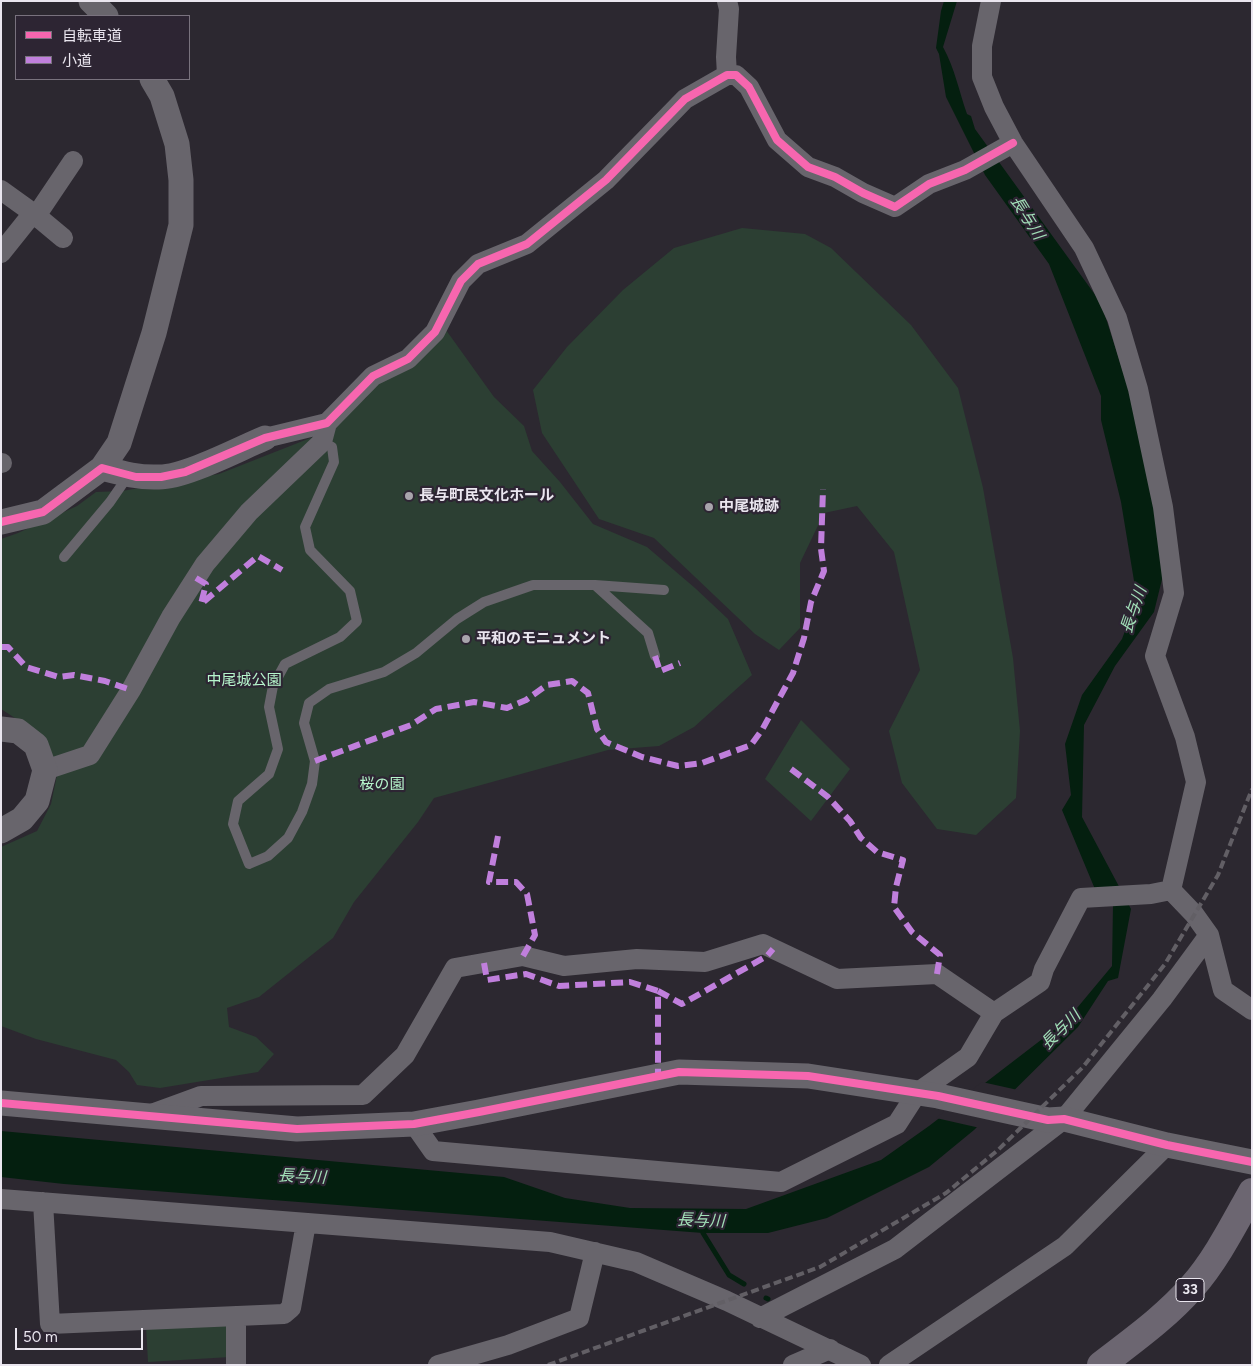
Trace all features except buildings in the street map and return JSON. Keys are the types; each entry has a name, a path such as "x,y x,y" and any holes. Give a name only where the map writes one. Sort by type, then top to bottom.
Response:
{"main road":[{"name":"33","path":"1101,1365 1149,1328 1193,1287 1220,1248 1252,1192"}],"street":[{"path":"91,1 105,15"},
{"path":"727,74 728,1"},
{"path":"991,1 982,46 982,77 1010,145 1084,248 1117,318 1138,388 1163,507 1174,592 1155,656 1185,737 1196,782 1172,890"},
{"path":"45,770 90,754 131,690 171,617 205,564 248,512 324,432 372,376 408,359 435,332 461,281 478,264 526,244 606,180 685,99 727,74 736,76 750,87 777,140 808,167 835,177 863,193 895,207 930,184 966,170 1010,145"},
{"path":"1,522 43,512 102,468 119,443 154,333 181,225 181,180 177,144 162,96 153,80"},
{"path":"1,253 34,214 73,161"},
{"path":"1,190 63,238"},
{"path":"102,468 128,475 161,478 185,472 265,438 324,432"},
{"path":"1,729 18,731 36,745 45,770 37,801 22,819 1,831"},
{"path":"414,1124 433,1151 781,1182 898,1124 927,1094 968,1057 994,1013 1040,982 1044,969 1081,898 1151,894 1172,890"},
{"path":"1172,890 1194,914 1209,935 1223,990 1252,1010"},
{"path":"760,1318 894,1249 1056,1120 1162,1000 1209,935"},
{"path":"148,1116 201,1096 363,1095 405,1055 455,968 523,956 564,966 637,959 705,962 763,944 837,979 937,974 994,1013"},
{"path":"1,1103 297,1130 414,1124 679,1072 808,1076 927,1094 1252,1162"},
{"path":"888,1365 1065,1246 1167,1145"},
{"path":"1,1198 550,1242 636,1262 727,1301 861,1365"},
{"path":"43,1202 50,1324 284,1314 291,1308 306,1223"},
{"path":"438,1365 508,1345 579,1318 595,1252"},
{"path":"236,1316 236,1365"},
{"path":"793,1365 830,1349"}],"lane":[{"path":"324,432 332,447 334,462 304,526 310,550 350,591 357,621 340,637 285,664 274,686 269,707 278,749 269,774 238,801 234,824 249,864 268,856 288,838 302,812 312,784 314,762 304,723 309,703 329,689 384,672 416,653 457,619 484,602 533,585 595,585 664,590"},
{"path":"64,558 110,502 128,475"},
{"path":"595,585 648,633 655,656"}],"green space":[{"path":"742,228 805,234 831,248 911,325 958,388 983,488 1013,658 1020,731 1016,798 976,835 937,829 902,783 889,731 920,670 894,552 857,506 824,513 800,563 800,628 779,650 755,634 654,538 599,519 542,433 533,390 567,347 623,290 674,248"},
{"name":"中尾城公園","path":"446,330 494,397 524,426 532,451 560,482 593,524 647,547 728,619 752,675 694,727 659,746 608,750 434,798 418,822 354,902 333,938 259,997 227,1008 229,1027 256,1037 274,1054 258,1072 160,1088 137,1085 129,1072 116,1060 36,1039 1,1026 1,847 37,831 51,804 57,775 32,729 1,709 1,539 77,506 96,492 122,491 219,474 313,437 366,398 390,359"},
{"path":"801,720 850,769 811,821 765,779"},
{"path":"228,1321 230,1357 148,1362 146,1326"}],"water":[{"name":"長与川","path":"944,1 957,1 943,47 954,72 967,114 971,116 975,129 1101,303 1136,412 1165,567 1154,612 1115,666 1084,725 1082,817 1131,909 1118,978 1108,981 1078,1027 974,1130 929,1167 827,1218 768,1233 703,1233 64,1184 1,1177 1,1131 504,1177 565,1198 630,1208 746,1209 881,1160 929,1126 1067,1020 1112,966 1113,905 1097,894 1062,810 1071,795 1065,744 1082,695 1122,639 1137,599 1121,502 1101,420 1101,396 1049,264 985,175 946,97 939,54 936,48"}],"pier":[{"path":"982,1082 1018,1090 980,1128 936,1118"}],"waterway":[{"name":"長与川","path":"703,1233 729,1275 744,1284"}],"railway":[{"path":"548,1365 820,1267 946,1193 998,1150 1083,1067 1165,964 1218,875 1252,789"}],"marked path":[{"path":"315,761 411,725 436,709 474,702 507,708 526,700 547,685 572,681 588,693 597,729 606,742 642,757 678,766 702,763 751,745 762,730 793,673 804,638 811,602 824,571 821,549 823,489"},
{"path":"196,578 206,584 201,604 258,556 282,570"},
{"path":"1,647 8,647 26,667 59,677 74,675 105,681 131,690"},
{"path":"655,656 660,671 680,663"},
{"path":"791,769 828,797 850,821 861,838 877,852 903,860 896,887 894,907 912,932 940,955 937,974"},
{"path":"498,836 489,882 516,882 527,894 535,935 523,956"},
{"path":"658,991 682,1004 767,956 773,949"},
{"path":"484,963 487,980 526,974 559,986 630,982 658,991 658,1076"}],"cycle path":[{"path":"1,522 43,512 102,468 136,477 161,477 185,472 265,438 327,423 373,376 408,359 435,332 461,281 478,264 527,244 606,180 685,99 727,75 736,75 749,87 777,140 808,167 835,177 863,193 895,207 929,184 965,170 1013,143"},
{"path":"1,1103 297,1129 414,1124 679,1072 808,1076 938,1096 1048,1120 1064,1119 1167,1145 1252,1162"}],"place":[{"name":"長与町民文化ホール","path":"409,496"},
{"name":"中尾城跡","path":"709,507"},
{"name":"平和のモニュメント","path":"466,639"}],"park label":[{"name":"桜の園","path":"382,785"}]}
